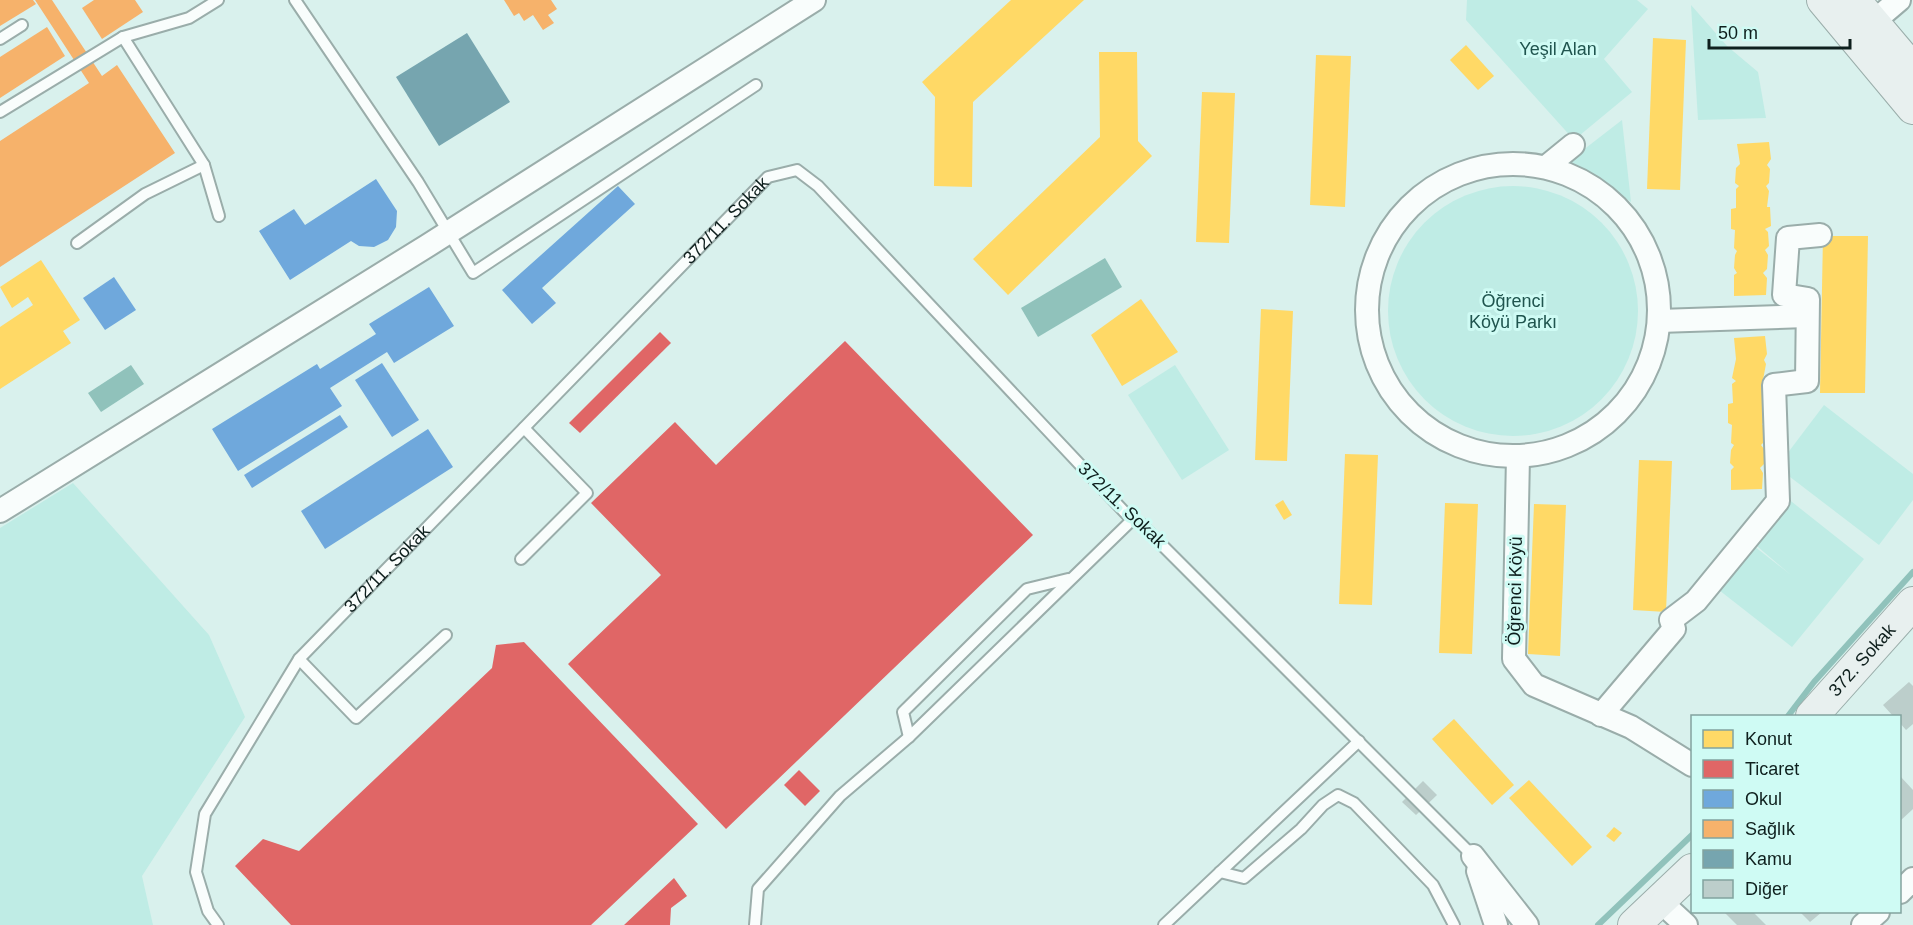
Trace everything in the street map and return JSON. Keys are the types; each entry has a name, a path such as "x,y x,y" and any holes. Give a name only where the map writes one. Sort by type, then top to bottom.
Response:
{"main road":[{"path":"1823,0 1913,108"},
{"path":"1863,11 1913,70"},
{"name":"372. Sokak","path":"1814,715 1913,603"},
{"name":"372. Sokak","path":"1841,715 1913,632"},
{"path":"1634,925 1674,912 1691,872"}],"street":[{"path":"0,511 448,233 814,0"},
{"path":"1863,11 1899,0"},
{"path":"1546,167 1573,146"},
{"path":"1520,164 1546,167 1580,180 1610,200 1634,226 1650,256 1656,277 1659,321 1650,363 1629,400 1598,429 1560,448 1518,456 1482,453 1447,441 1417,421 1392,393 1376,361 1368,326 1370,281 1386,239 1413,204 1450,178 1493,165 1520,164"},
{"path":"1602,715 1674,629 1671,620 1696,601 1778,501 1774,385 1807,381 1808,298 1784,295 1788,238 1820,235"},
{"path":"1659,321 1806,316"},
{"name":"Öğrenci Köyü","path":"1518,456 1514,659 1534,685 1631,727 1691,764"},
{"name":"372/11. Sokak","path":"1473,855 1496,925"},
{"name":"372/11. Sokak","path":"1473,855 1527,925"},
{"path":"1901,890 1913,879"},
{"path":"1863,925 1877,913"}],"lane":[{"path":"0,112 123,37 189,18 218,0"},
{"path":"295,0 418,182 473,273 756,85"},
{"path":"0,39 22,25"},
{"path":"123,37 204,165 219,216"},
{"path":"77,243 146,194 204,165"},
{"name":"372/11. Sokak","path":"218,925 208,911 196,872 205,814 300,659 768,177 797,170 818,186 1132,520 1142,524 1473,855"},
{"path":"521,559 587,493 524,428"},
{"path":"755,925 758,889 840,796 909,737 1132,520"},
{"path":"909,737 903,712 1027,589 1070,579"},
{"path":"300,659 356,718 446,635"},
{"path":"1164,925 1359,741"},
{"path":"1220,872 1244,878 1301,829 1323,805 1338,795 1354,804 1433,885 1454,925"}],"green space":[{"name":"Yeşil Alan","path":"1467,0 1637,0 1648,9 1604,59 1632,92 1574,140 1466,20"},
{"path":"1691,5 1727,46 1758,72 1766,118 1698,120"},
{"path":"1622,120 1631,202 1569,161"},
{"name":"Öğrenci Köyü Parkı","path":"1501,186 1525,186 1561,195 1583,207 1602,222 1617,241 1629,263 1636,287 1638,311 1636,335 1629,359 1617,381 1602,400 1583,415 1561,427 1525,436 1501,436 1465,427 1443,415 1424,400 1409,381 1397,359 1388,323 1388,299 1397,263 1409,241 1424,222 1443,207 1465,195"},
{"path":"1175,365 1229,450 1182,480 1128,395"},
{"path":"1824,405 1913,474 1913,500 1879,545 1777,467"},
{"path":"73,483 209,635 245,717 142,876 153,925 0,925 0,528"},
{"path":"1787,498 1864,559 1792,647 1710,583 1745,539 1791,575 1751,541"}],"shaded area":[{"path":"1105,258 1122,287 1038,337 1021,308"},
{"path":"131,365 144,384 101,412 88,393"}],"building: Konut":[{"path":"1011,0 1084,0 973,102 972,187 934,186 935,97 922,82"},
{"path":"1653,38 1686,40 1680,190 1647,189"},
{"path":"1466,45 1494,76 1478,90 1450,60"},
{"path":"1099,52 1137,52 1138,141 1152,156 1008,295 973,259 1100,137"},
{"path":"1316,55 1351,56 1345,207 1310,205"},
{"path":"1202,92 1235,93 1229,243 1196,242"},
{"path":"1769,142 1771,159 1767,165 1770,169 1769,183 1766,186 1769,191 1767,207 1770,207 1771,226 1765,229 1768,232 1769,246 1765,250 1768,255 1767,269 1763,273 1767,278 1766,295 1734,296 1734,275 1737,273 1734,268 1737,251 1734,248 1735,230 1731,229 1731,209 1736,208 1736,189 1739,186 1735,183 1736,168 1740,164 1737,144"},
{"path":"1823,236 1868,236 1865,393 1820,393"},
{"path":"41,260 80,320 63,331 71,343 0,389 0,327 33,305 28,297 12,308 0,287"},
{"path":"1141,299 1178,352 1122,386 1091,335"},
{"path":"1261,309 1293,311 1287,461 1255,460"},
{"path":"1765,336 1767,354 1764,360 1766,364 1763,380 1766,386 1763,401 1767,401 1767,420 1762,424 1765,427 1765,441 1761,445 1764,449 1764,464 1760,468 1763,473 1762,489 1731,490 1731,470 1734,467 1730,463 1731,450 1734,445 1731,443 1732,425 1728,423 1728,404 1733,403 1732,384 1736,381 1732,378 1736,359 1734,338"},
{"path":"1345,454 1378,455 1372,605 1339,604"},
{"path":"1639,460 1672,461 1666,612 1633,610"},
{"path":"1283,500 1292,515 1284,520 1275,505"},
{"path":"1445,503 1478,504 1472,654 1439,653"},
{"path":"1534,504 1566,505 1560,656 1528,654"},
{"path":"1454,719 1514,785 1492,805 1432,739"},
{"path":"1529,780 1592,847 1572,866 1509,798"},
{"path":"1614,827 1622,833 1614,842 1606,836"}],"building: Ticaret":[{"path":"660,332 671,343 580,433 569,423"},
{"path":"845,341 1033,535 726,829 568,664 661,575 591,503 675,422 716,465"},
{"path":"524,642 698,824 591,925 291,925 235,866 263,839 299,851 492,668 496,645"},
{"path":"799,770 820,791 805,806 784,785"},
{"path":"674,878 687,896 671,908 670,925 624,925"}],"building: Okul":[{"path":"376,179 397,211 396,227 388,240 374,247 359,246 351,241 290,280 259,231 294,209 305,225"},
{"path":"618,186 635,204 542,288 556,303 532,324 502,290"},
{"path":"114,277 136,310 105,330 83,298"},
{"path":"429,287 454,326 394,363 387,352 330,388 342,406 238,471 212,429 317,364 320,369 376,334 369,324"},
{"path":"382,363 419,420 392,437 355,380"},
{"path":"340,415 348,427 252,488 244,475"},
{"path":"428,429 453,467 325,549 301,511"}],"building: Sağlık":[{"path":"0,0 33,0 36,4 0,26"},
{"path":"35,0 52,0 102,76 117,65 175,153 0,267 0,141 89,83"},
{"path":"94,0 135,0 143,12 102,39 82,8"},
{"path":"504,0 551,0 557,9 548,15 554,23 543,30 533,15 524,21 519,13 514,16"},
{"path":"47,27 65,56 0,98 0,57"}],"building: Kamu":[{"path":"467,33 510,102 439,146 396,77"}],"building: Diğer":[{"path":"1909,682 1913,686 1913,724 1906,730 1901,724 1901,715 1892,715 1883,705"},
{"path":"1901,777 1913,790 1913,809 1901,820"},
{"path":"1423,781 1437,795 1416,815 1402,802"},
{"path":"1725,913 1754,913 1766,925 1737,925"},
{"path":"1801,913 1821,913 1810,922"}],"waterway":[{"path":"1789,715 1814,682 1913,572"},
{"path":"1598,925 1691,836"}]}
